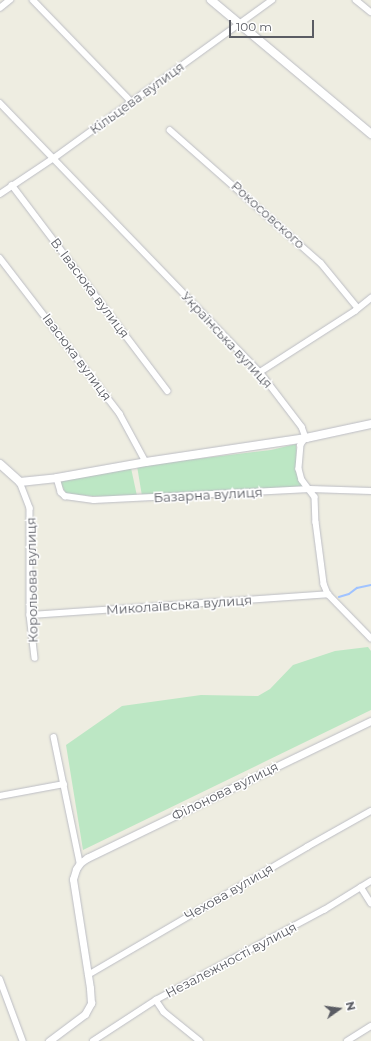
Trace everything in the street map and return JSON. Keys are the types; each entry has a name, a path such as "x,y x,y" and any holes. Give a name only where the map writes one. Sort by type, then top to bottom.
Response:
{"main road":[{"path":"211,0 371,134"},
{"path":"20,482 57,478 146,462 306,438 371,424"},
{"name":"Корольова вулиця","path":"0,464 20,482"}],"street":[{"path":"0,8 10,0"},
{"path":"33,0 132,102"},
{"name":"Кільцева вулиця","path":"0,194 54,158 272,0"},
{"path":"356,0 371,12"},
{"name":"Українська вулиця","path":"0,103 260,372 302,427 306,438"},
{"name":"Рокосовского","path":"170,130 321,263 358,308"},
{"name":"В. Івасюка вулиця","path":"12,185 168,391"},
{"name":"Івасюка вулиця","path":"0,258 120,414 146,462"},
{"path":"260,372 371,298"},
{"path":"306,438 301,445 299,469 302,480 315,497 316,522 324,584 328,594 371,638"},
{"name":"Базарна вулиця","path":"57,478 61,492 65,496 94,500 310,489 371,491"},
{"name":"Корольова вулиця","path":"20,482 30,508 30,615 35,658"},
{"name":"Миколаївська вулиця","path":"30,615 328,594"},
{"name":"Філонова вулиця","path":"80,863 94,854 371,721"},
{"path":"49,1041 81,1017 89,1008 91,997 73,879 76,869 80,863 54,737"},
{"path":"0,796 64,784"},
{"name":"Чехова вулиця","path":"88,975 371,811"},
{"name":"Незалежності вулиця","path":"93,1041 156,1000 324,910 371,881"},
{"path":"361,887 371,903"},
{"path":"0,979 23,1041"},
{"path":"156,1000 164,1012 200,1041"},
{"path":"347,1041 371,1026"}],"green space":[{"path":"296,444 298,473 303,487 142,496 137,466 271,450"},
{"path":"131,468 137,496 118,498 66,494 61,484 61,480"},
{"path":"368,647 371,651 371,710 83,850 66,745 122,706 201,695 258,696 270,689 293,665 335,651"}],"waterway":[{"path":"339,597 349,594 357,588 371,585"}]}
